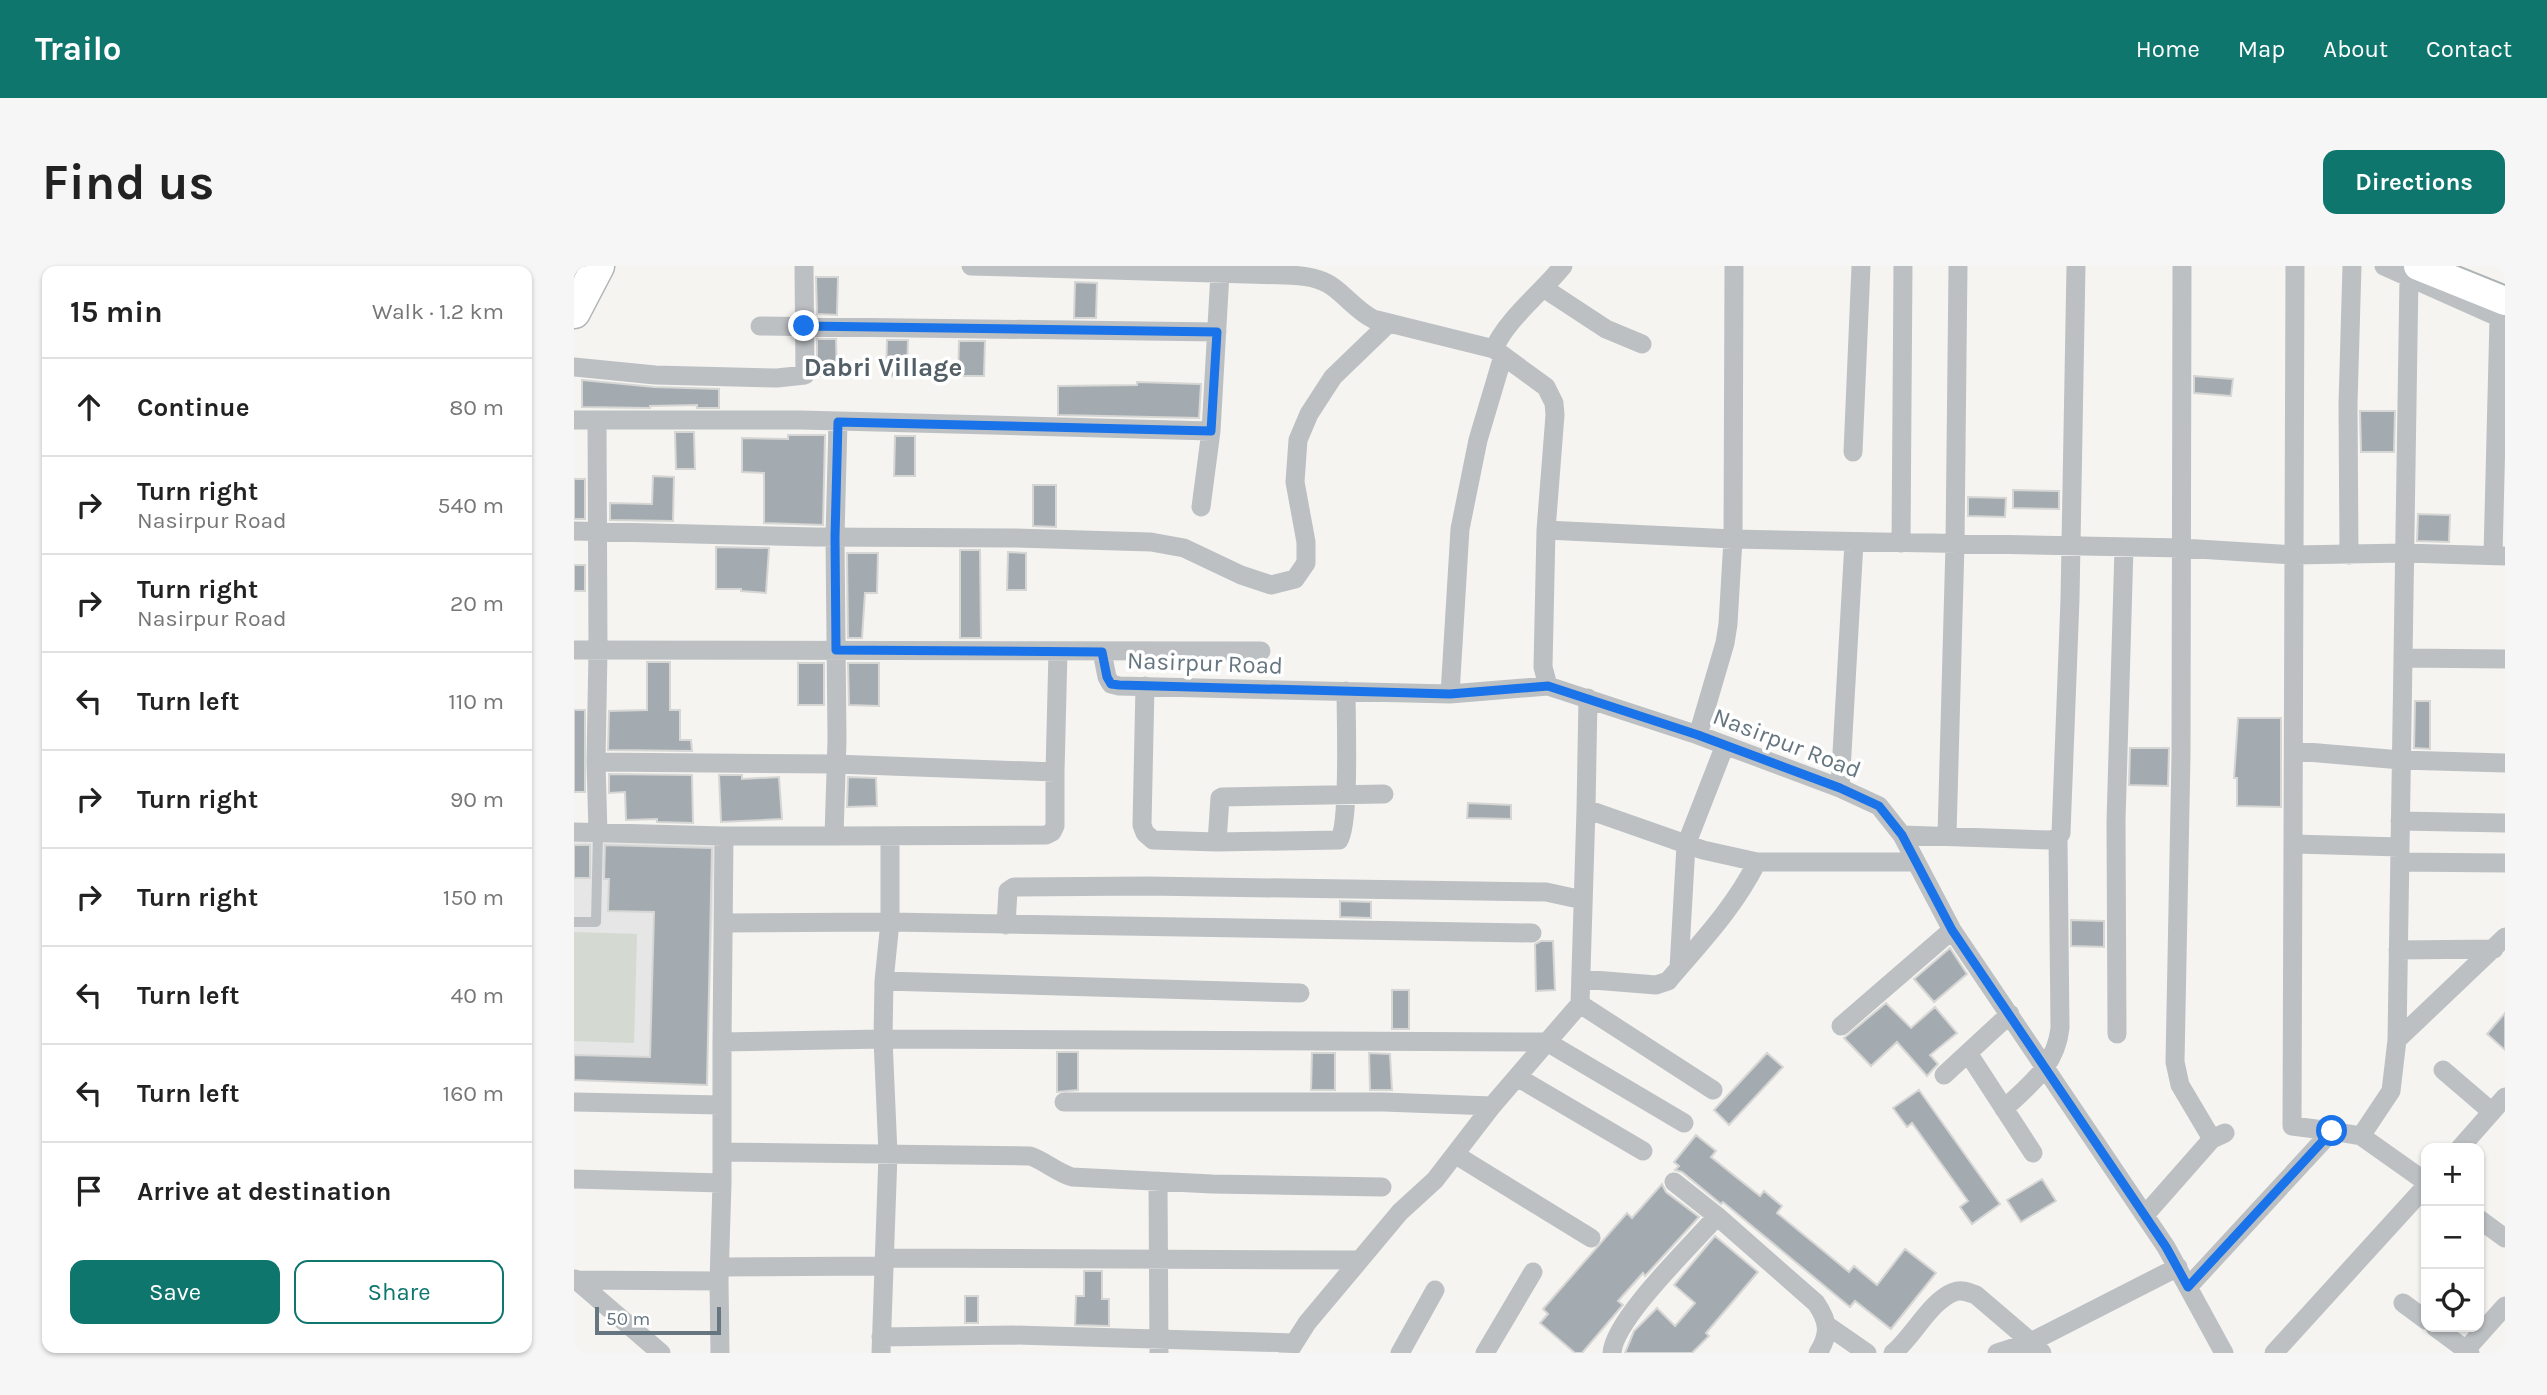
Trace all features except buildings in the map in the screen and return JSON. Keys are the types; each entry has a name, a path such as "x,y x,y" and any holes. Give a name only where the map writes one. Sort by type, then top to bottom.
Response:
{"main road":[{"path":"574,312 598,266"}],"street":[{"path":"574,367 655,375 777,378 805,375 804,266"},
{"path":"971,266 1144,269 1298,275 1314,278 1332,285 1362,313 1498,353 1546,387 1554,403 1546,530 1543,667 1548,686"},
{"path":"1450,694 1460,529 1504,330 1545,289 1563,266"},
{"path":"1698,735 1728,625 1732,539 1734,266"},
{"path":"1853,452 1861,266"},
{"path":"1901,543 1903,266"},
{"path":"1947,835 1955,544 1958,266"},
{"path":"2004,1109 2046,1068 2058,1045 2060,1028 2058,838 2062,828 2071,547 2076,266"},
{"path":"2145,1215 2219,1136 2180,1085 2175,1062 2182,548 2182,266"},
{"path":"2295,266 2292,1126 2361,1136 2421,1180"},
{"path":"2349,555 2348,404 2352,266"},
{"path":"1546,530 1732,539 2182,548 2294,555 2405,553 2499,556 2503,313 2413,271 2384,266"},
{"path":"2361,1136 2391,1091 2397,1040 2405,553 2413,271"},
{"path":"1201,507 1211,431 1220,274"},
{"path":"1545,289 1606,329 1642,344"},
{"path":"574,531 1168,543 1271,586 1295,579 1306,563 1306,542 1295,482 1298,440 1310,414 1333,377 1389,323"},
{"path":"761,326 1217,332"},
{"path":"574,420 801,420 1211,431"},
{"path":"597,420 598,833"},
{"path":"834,836 838,422"},
{"path":"1840,788 1854,542"},
{"path":"2118,1034 2116,821 2124,548"},
{"path":"574,650 1261,651"},
{"path":"574,832 724,836 1046,835 1052,832 1055,826 1058,651"},
{"name":"Nasirpur Road","path":"1102,652 1111,684 1450,694 1548,686 1698,735 1840,788 1879,806 1902,835 1952,930 2178,1267 2224,1353"},
{"path":"2403,658 2505,659"},
{"path":"1145,686 1142,825 1145,833 1153,840 1217,842 1339,840 1343,835 1346,795 1346,691"},
{"path":"890,837 890,922 884,981 883,1039 888,1154 881,1345 1012,1335 1159,1346 1291,1348 1307,1323 1400,1212 1435,1180 1492,1106 1580,1004 1588,698"},
{"path":"1679,968 1686,845 1725,745"},
{"path":"2295,751 2401,760 2505,763"},
{"path":"596,762 835,764 1055,772"},
{"path":"1217,842 1222,797 1384,794"},
{"path":"1586,810 1686,845 1757,862 1915,862"},
{"path":"2400,821 2505,823"},
{"path":"1902,835 2058,838"},
{"path":"720,1353 724,836"},
{"path":"2294,844 2505,863"},
{"path":"1581,979 1656,985 1668,981 1730,908 1757,862"},
{"path":"1006,925 1008,891 1014,887 1147,886 1546,892 1583,900"},
{"path":"724,923 890,922 1532,933"},
{"path":"1841,1026 1952,930"},
{"path":"2398,950 2500,943"},
{"path":"2397,1040 2500,943"},
{"path":"884,981 1300,993"},
{"path":"1580,1004 1713,1090"},
{"path":"1944,1075 2010,1014"},
{"path":"722,1042 883,1039 1547,1042 1684,1123"},
{"path":"1968,1053 2033,1153"},
{"path":"2443,1070 2499,1105 2465,1143"},
{"path":"1517,1077 1643,1151"},
{"path":"574,1102 721,1105"},
{"path":"1064,1102 1383,1102 1492,1106"},
{"path":"2188,1287 2332,1131"},
{"path":"722,1152 1030,1156 1041,1159 1058,1173 1072,1177 1382,1188"},
{"path":"1456,1155 1591,1238"},
{"path":"574,1179 722,1183"},
{"path":"1158,1181 1159,1346"},
{"path":"1674,1182 1816,1303 1828,1326 1867,1353"},
{"path":"2274,1353 2421,1190"},
{"path":"1612,1353 1614,1341 1644,1298 1717,1216"},
{"path":"2484,1223 2505,1238"},
{"path":"575,1280 719,1274 884,1262 1160,1259 1359,1261"},
{"path":"1997,1353 2037,1348 2178,1267"},
{"path":"1485,1353 1533,1272"},
{"path":"575,1280 661,1353"},
{"path":"1399,1353 1435,1290"},
{"path":"1894,1353 1941,1300 1955,1292 1964,1291 1976,1295 2037,1348"},
{"path":"2403,1303 2421,1316"},
{"path":"2441,1332 2467,1352 2505,1306"},
{"path":"1818,1353 1826,1339 1828,1326"}],"lane":[{"path":"574,922 596,922 598,833"}],"shaded area":[{"path":"574,841 715,845 707,1085 574,1080"},
{"path":"574,932 637,934 634,1043 574,1041"}],"district":[{"name":"Dabri Village","path":"883,367"}],"route":[{"path":"804,326 1217,332 1211,431 838,422 836,650 1102,652 1107,677 1111,684 1119,685 1450,694 1548,686 1698,735 1840,788 1879,806 1902,835 1952,930 2166,1247 2188,1287 2332,1131"}]}
